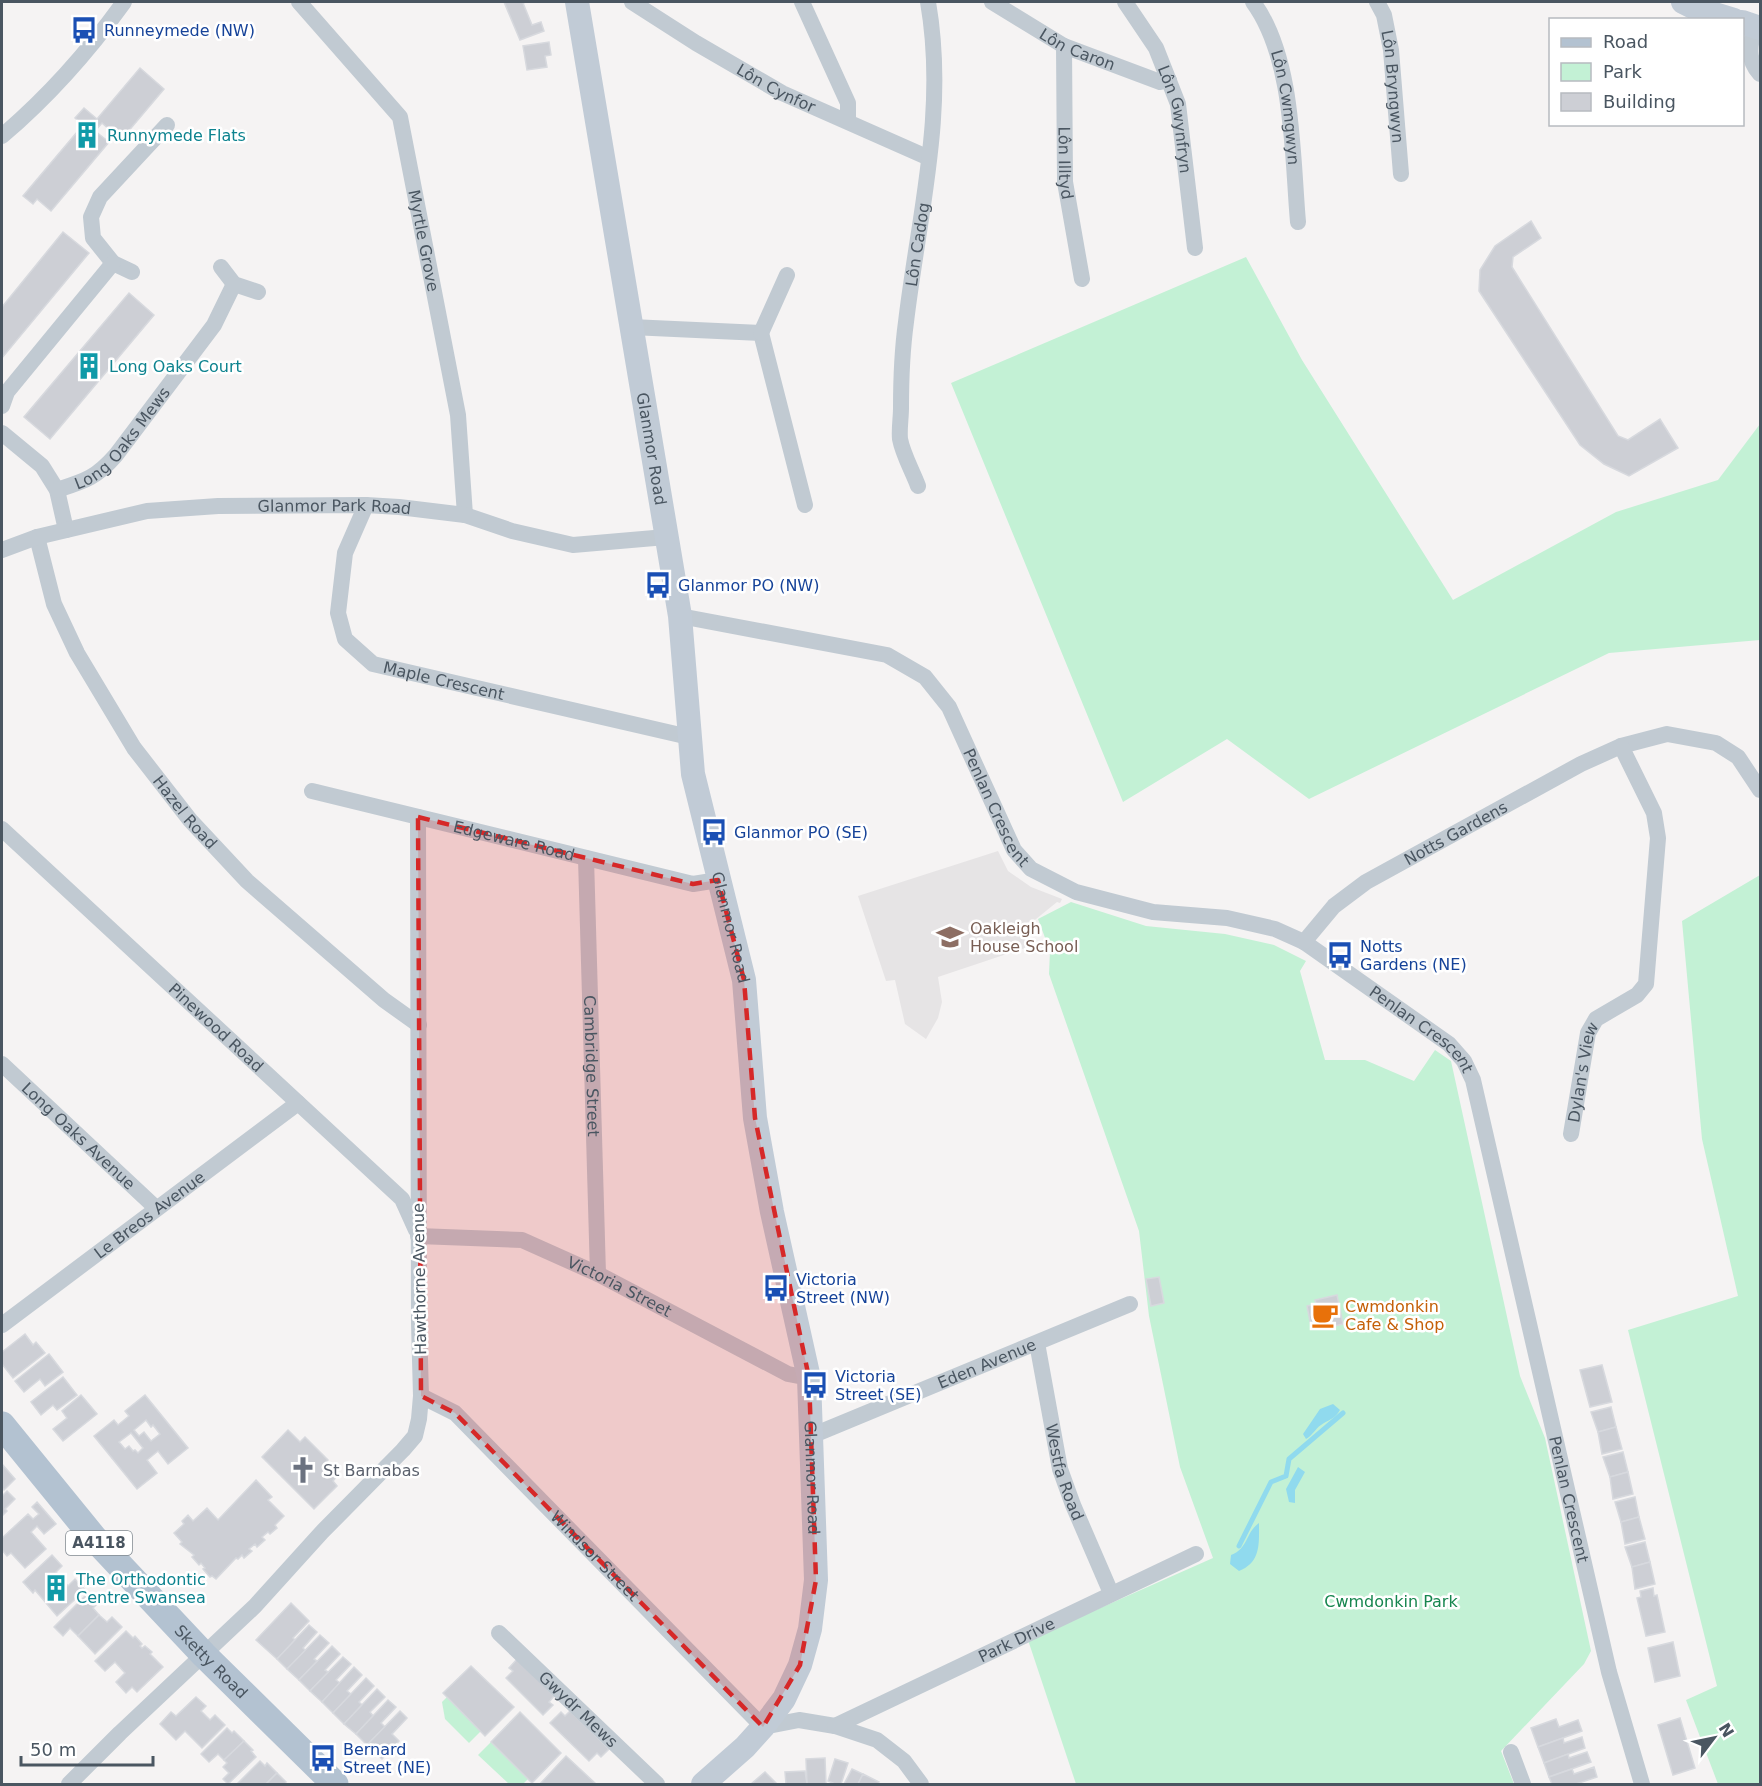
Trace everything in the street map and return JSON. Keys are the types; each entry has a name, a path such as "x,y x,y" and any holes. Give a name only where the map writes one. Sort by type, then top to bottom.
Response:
{"main road":[{"name":"Sketty Road","path":"2,1425 94,1538 325,1781"}],"street":[{"path":"2,136 59,83 124,2"},
{"name":"Myrtle Grove","path":"299,2 400,117 458,415 465,515"},
{"name":"Glanmor Road","path":"578,2 680,616 693,774 744,980 754,1118 808,1378 816,1580 810,1629 800,1665 784,1699 745,1747 703,1785"},
{"name":"Lôn Cynfor","path":"632,2 696,43 782,93 928,158"},
{"path":"802,2 848,103 848,122"},
{"name":"Lôn Cadog","path":"918,486 900,440 901,364 912,270 927,191 928,158 935,121 935,62 928,2"},
{"name":"Lôn Caron","path":"992,2 1064,46 1160,82 1168,80"},
{"name":"Lôn Gwynfryn","path":"1125,2 1156,48 1178,104 1195,249"},
{"name":"Lôn Cwmgwyn","path":"1253,2 1259,9 1280,57 1298,222"},
{"name":"Lôn Bryngwyn","path":"1377,2 1384,15 1391,50 1401,174"},
{"path":"1683,2 1728,18"},
{"path":"1748,24 1749,54 1755,68 1761,74"},
{"name":"Lôn Illtyd","path":"1064,46 1065,182 1082,279"},
{"path":"132,272 113,263 93,238 91,217 100,197 167,125"},
{"path":"2,406 7,392 113,263"},
{"path":"221,267 234,284 258,292"},
{"path":"787,275 761,333 805,505"},
{"name":"Long Oaks Mews","path":"57,490 86,481 109,463 214,324 234,284"},
{"path":"631,327 761,333"},
{"path":"2,433 2,436 42,466 57,490 66,530"},
{"name":"Glanmor Park Road","path":"2,550 38,537 147,511 218,506 366,505 465,515 512,531 573,545 666,537"},
{"name":"Maple Crescent","path":"366,505 345,554 338,613 345,639 373,664 689,737"},
{"name":"Hazel Road","path":"38,537 54,604 76,653 134,748 189,820 247,881 384,1000 419,1025"},
{"name":"Penlan Crescent","path":"680,616 887,655 925,677 949,707 1014,850 1031,869 1076,892 1153,912 1227,918 1275,929 1304,942 1449,1044 1464,1061 1473,1080 1609,1672 1642,1785"},
{"name":"Notts Gardens","path":"1304,942 1334,906 1366,882 1581,764 1621,746 1667,734 1716,743 1738,757 1761,790"},
{"name":"Dylan's View","path":"1571,1134 1588,1033 1596,1019 1637,995 1646,984 1658,838 1654,813 1621,746"},
{"name":"Edgeware Road","path":"312,791 693,884 718,880"},
{"name":"Hawthorne Avenue","path":"69,1785 120,1733 255,1606 322,1532 415,1436 421,1396 418,1236 418,817"},
{"name":"Pinewood Road","path":"2,829 402,1199 418,1236"},
{"name":"Cambridge Street","path":"586,858 598,1275"},
{"name":"Long Oaks Avenue","path":"2,1064 156,1208"},
{"name":"Le Breos Avenue","path":"2,1325 298,1103"},
{"name":"Victoria Street","path":"418,1236 522,1240 598,1275 788,1374 808,1378"},
{"name":"Eden Avenue","path":"811,1436 1130,1304"},
{"name":"Westfa Road","path":"1037,1343 1060,1469 1073,1506 1111,1593"},
{"name":"Windsor Street","path":"421,1396 455,1413 763,1727"},
{"name":"Park Drive","path":"835,1726 1196,1554"},
{"name":"Gwydr Mews","path":"499,1633 657,1785"},
{"path":"763,1727 799,1720 835,1726 877,1740 904,1761 921,1785"},
{"path":"1511,1752 1523,1785"}],"highlighted area":[{"path":"418,817 693,884 718,880 744,980 755,1118 809,1378 816,1580 800,1665 763,1727 455,1413 421,1396"}],"shaded area":[{"name":"Oakleigh House School","path":"998,851 1008,871 1031,887 1062,899 1060,903 1057,902 1025,928 1031,946 938,977 942,1002 938,1018 926,1039 905,1024 895,980 886,981 858,896"}],"green space":[{"path":"1246,257 1302,360 1453,600 1616,512 1718,480 1760,424 1760,640 1609,653 1309,799 1227,739 1123,802 951,383"},
{"path":"1760,875 1760,1784 1718,1784 1686,1700 1717,1686 1628,1330 1738,1296 1702,1139 1682,921"},
{"name":"Cwmdonkin Park","path":"1071,902 1146,926 1225,934 1274,945 1306,961 1300,971 1325,1060 1365,1060 1414,1081 1435,1050 1451,1061 1520,1376 1545,1438 1591,1651 1584,1664 1501,1751 1514,1784 1076,1784 1028,1640 1213,1558 1180,1467 1149,1316 1139,1231 1049,974 1050,951 1038,919"},
{"path":"447,1697 481,1731 469,1743 445,1719 442,1702"},
{"path":"491,1742 528,1779 523,1784 509,1784 478,1755"}],"water":[{"path":"1333,1404 1340,1410 1338,1413 1306,1439 1303,1434 1320,1409"},
{"path":"1298,1467 1305,1472 1295,1490 1295,1503 1289,1502 1286,1489"},
{"path":"1259,1523 1255,1557 1251,1563 1239,1571 1230,1564 1231,1555 1241,1548 1251,1531"}],"building":[{"path":"504,2 526,2 523,3 532,25 541,22 544,31 520,40"},
{"path":"549,42 551,55 545,56 547,67 527,70 523,46"},
{"name":"Runnymede Flats","path":"140,68 164,89 121,140 102,123 95,131 109,142 51,211 37,199 33,204 23,196 83,125 75,118 84,108 97,119"},
{"path":"1531,221 1541,238 1513,257 1512,267 1618,436 1628,440 1660,419 1678,448 1629,476 1604,464 1580,445 1479,291 1480,270 1495,246"},
{"path":"63,232 89,253 2,358 2,307"},
{"name":"Long Oaks Court","path":"129,293 154,315 50,439 24,417"},
{"path":"1159,1277 1164,1303 1151,1306 1146,1279"},
{"name":"Cwmdonkin Cafe & Shop","path":"1337,1295 1343,1324 1322,1329 1321,1323 1311,1326 1307,1306 1316,1304 1315,1300"},
{"path":"25,1334 33,1345 36,1342 45,1353 13,1378 2,1364 2,1352"},
{"path":"49,1354 63,1372 45,1386 40,1379 24,1392 15,1381"},
{"path":"1602,1365 1612,1402 1590,1407 1580,1370"},
{"path":"63,1377 77,1395 57,1410 53,1405 41,1415 31,1402"},
{"path":"81,1395 97,1414 63,1441 53,1429 67,1418 62,1411"},
{"path":"145,1395 188,1448 168,1464 158,1451 147,1460 157,1473 137,1489 94,1436 114,1420 118,1425 129,1416 125,1411","holes":["146,1420 160,1434 151,1441 144,1432 139,1436 134,1430","131,1433 143,1448 138,1453 129,1446 125,1449 119,1442"]},
{"path":"1611,1407 1616,1427 1598,1432 1591,1412"},
{"path":"1616,1427 1622,1449 1602,1454 1598,1432"},
{"name":"St Barnabas","path":"288,1430 300,1442 305,1437 328,1460 325,1463 337,1476 333,1481 337,1486 314,1509 262,1457"},
{"path":"1623,1452 1628,1472 1610,1477 1603,1457"},
{"path":"2,1464 15,1479 4,1490 2,1488"},
{"path":"1628,1472 1633,1494 1613,1499 1610,1477"},
{"path":"256,1480 272,1497 268,1500 284,1516 275,1525 277,1528 262,1537 265,1540 257,1547 255,1544 249,1549 252,1551 244,1558 242,1555 236,1558 216,1579 210,1577 201,1563 199,1565 192,1557 194,1555 180,1544 182,1542 174,1533 184,1524 182,1521 188,1515 193,1521 207,1508 218,1520"},
{"path":"7,1491 15,1499 5,1509 7,1511 2,1516 2,1496"},
{"path":"1635,1497 1639,1517 1621,1522 1615,1502"},
{"path":"37,1502 56,1524 44,1534 37,1526 31,1532 46,1549 25,1568 11,1553 7,1556 2,1550 2,1538 28,1514 33,1519 39,1514 32,1507"},
{"path":"1639,1517 1645,1539 1625,1544 1621,1522"},
{"path":"1645,1542 1650,1562 1632,1567 1625,1547"},
{"name":"The Orthodontic Centre Swansea","path":"52,1555 62,1566 56,1572 68,1586 75,1579 85,1590 57,1616 35,1590 33,1593 23,1582"},
{"path":"1650,1562 1655,1584 1635,1589 1632,1567"},
{"path":"1653,1588 1654,1596 1657,1595 1665,1632 1646,1636 1637,1598 1641,1597 1640,1591"},
{"path":"88,1593 98,1603 93,1608 99,1615 78,1636 70,1628 63,1636 54,1627"},
{"path":"291,1603 309,1621 277,1659 256,1640"},
{"path":"99,1615 107,1622 112,1617 122,1627 95,1654 78,1636"},
{"path":"309,1625 317,1632 303,1648 306,1651 287,1669 277,1659"},
{"path":"126,1631 133,1638 135,1636 142,1644 140,1646 142,1648 145,1646 152,1652 150,1654 163,1667 137,1692 132,1687 126,1693 116,1682 125,1673 115,1662 105,1671 95,1661"},
{"path":"320,1635 329,1643 314,1659 317,1661 299,1680 287,1669"},
{"path":"1673,1642 1680,1676 1655,1682 1648,1648"},
{"path":"332,1646 340,1654 325,1670 328,1672 310,1691 299,1680"},
{"path":"343,1657 351,1664 336,1680 340,1683 322,1702 310,1691"},
{"path":"517,1659 554,1696 549,1702 553,1705 543,1715 506,1678 513,1671 509,1668"},
{"path":"471,1666 514,1707 485,1736 443,1693"},
{"path":"354,1667 362,1675 347,1691 351,1694 333,1713 322,1702"},
{"path":"366,1678 374,1686 359,1702 362,1705 344,1724 333,1713"},
{"path":"377,1689 385,1697 370,1712 373,1716 356,1734 344,1724"},
{"path":"196,1697 206,1706 201,1711 210,1720 215,1715 225,1725 202,1748 185,1731 176,1740 160,1724 171,1712 176,1716"},
{"path":"388,1700 396,1707 381,1723 385,1727 367,1745 356,1734"},
{"path":"400,1711 407,1718 392,1734 399,1741 382,1759 367,1745"},
{"path":"570,1711 609,1749 601,1757 597,1753 589,1761 550,1723 561,1712 565,1716"},
{"path":"520,1712 561,1753 532,1783 491,1742"},
{"path":"1680,1718 1695,1768 1673,1775 1658,1725"},
{"path":"1556,1719 1559,1727 1578,1720 1582,1731 1538,1747 1531,1728"},
{"path":"227,1728 232,1733 234,1731 244,1741 224,1760 218,1754 209,1762 201,1754"},
{"path":"1582,1737 1585,1748 1544,1763 1538,1747 1563,1738 1564,1743"},
{"path":"244,1741 256,1757 228,1784 223,1779 229,1773 223,1767 227,1763 224,1760"},
{"path":"1587,1752 1591,1762 1549,1777 1544,1763 1568,1754 1569,1758"},
{"path":"566,1756 596,1784 540,1784"},
{"path":"825,1758 826,1784 807,1784 806,1759"},
{"path":"835,1759 848,1763 841,1784 828,1781"},
{"path":"260,1761 265,1766 267,1763 277,1773 266,1784 237,1784"},
{"path":"1594,1767 1597,1777 1576,1784 1552,1784 1549,1777 1572,1769 1574,1774"},
{"path":"852,1769 863,1774 858,1784 844,1784"},
{"path":"805,1771 807,1784 786,1784 785,1772"},
{"path":"765,1772 777,1784 751,1784"},
{"path":"277,1773 286,1782 285,1784 266,1784"},
{"path":"863,1774 879,1782 877,1784 858,1784"}],"waterway":[{"path":"1239,1546 1271,1482 1286,1476 1289,1459 1343,1413"}],"place":[{"name":"Runneymede (NW)","path":"84,30"},
{"name":"Runnymede Flats","path":"87,135"},
{"name":"Long Oaks Court","path":"89,366"},
{"name":"Glanmor PO (NW)","path":"658,585"},
{"name":"Glanmor PO (SE)","path":"714,832"},
{"name":"Oakleigh House School","path":"950,937"},
{"name":"Notts Gardens (NE)","path":"1340,955"},
{"name":"Victoria Street (NW)","path":"776,1288"},
{"name":"Cwmdonkin Cafe & Shop","path":"1325,1315"},
{"name":"Victoria Street (SE)","path":"815,1385"},
{"name":"St Barnabas","path":"303,1470"},
{"name":"The Orthodontic Centre Swansea","path":"56,1588"},
{"name":"Bernard Street (NE)","path":"323,1758"}]}
